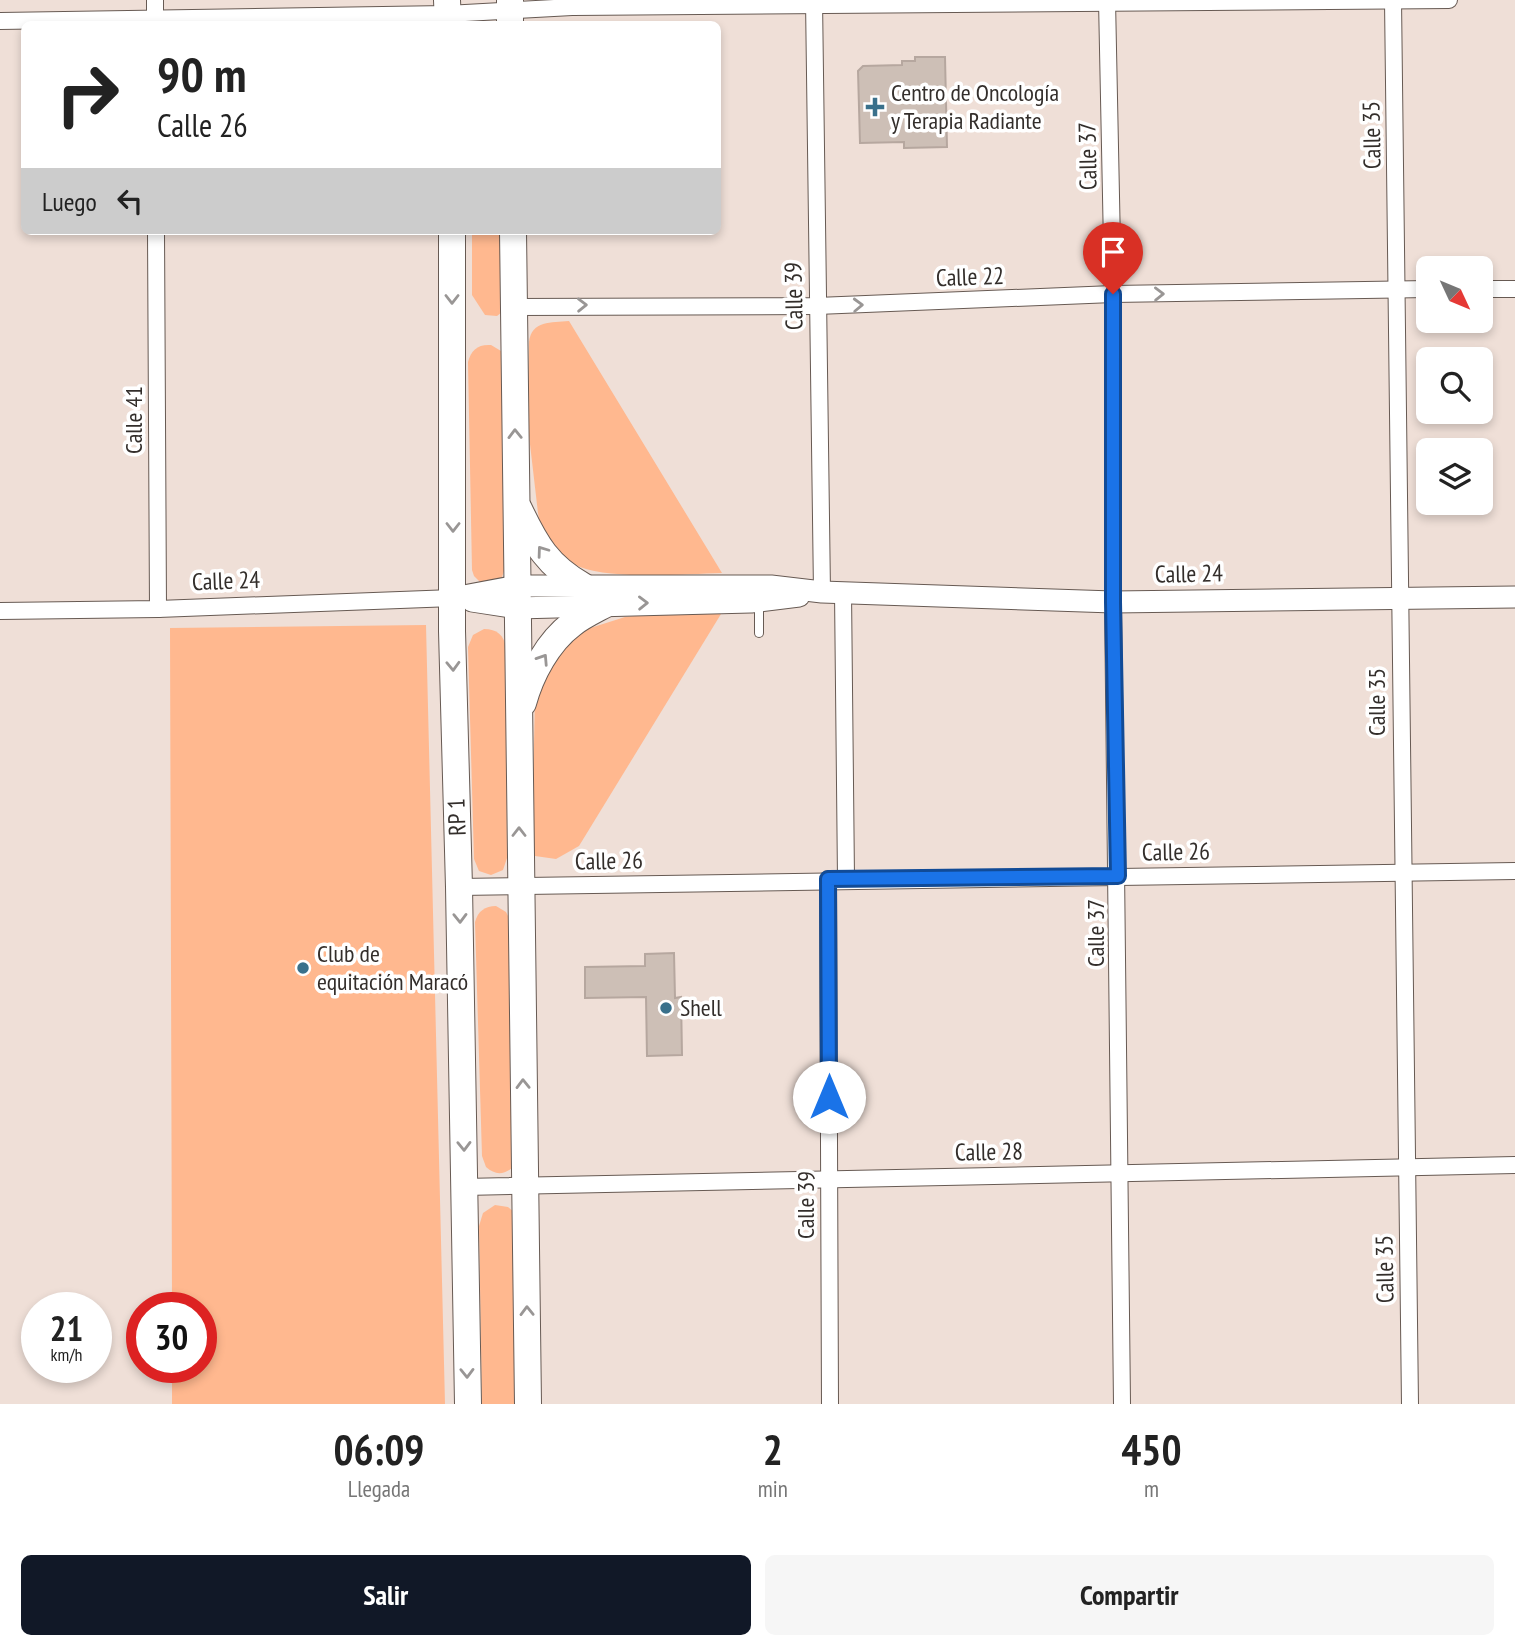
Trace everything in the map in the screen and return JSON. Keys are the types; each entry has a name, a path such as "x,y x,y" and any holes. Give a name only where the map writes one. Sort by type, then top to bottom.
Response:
{"main road":[{"name":"RP 1","path":"452,235 453,598 468,1404"},
{"path":"513,235 519,886 528,1404"},
{"path":"516,502 533,538 550,563 563,575 583,586"},
{"path":"519,722 528,690 541,661 572,624 606,604"}],"street":[{"path":"155,0 155,21"},
{"name":"Calle 35","path":"1393,0 1410,1404"},
{"path":"0,21 155,21 510,12 572,4 1449,0"},
{"name":"Calle 37","path":"1107,1 1113,294 1113,602 1122,1404"},
{"name":"Calle 39","path":"814,3 821,592"},
{"name":"Calle 41","path":"156,235 158,609"},
{"name":"Calle 22","path":"514,307 817,306 1113,294 1416,289"},
{"path":"1493,289 1515,289"},
{"name":"Calle 24","path":"517,597 583,586 771,586 821,592 1113,602 1515,597"},
{"name":"Calle 24","path":"0,611 158,609 517,597 606,604 758,602 821,592"},
{"path":"843,592 846,879"},
{"name":"Calle 26","path":"459,887 828,879 1515,871"},
{"name":"Calle 39","path":"828,879 830,1404"},
{"name":"Calle 28","path":"464,1187 1515,1165"}],"lane":[{"path":"758,602 759,633"}],"shaded area":[{"path":"472,235 504,235 502,312 497,316 485,315 472,295"},
{"path":"569,321 722,573 650,575 594,571 572,563 558,552 547,538 538,513 528,427 529,342 538,326"},
{"path":"491,345 501,351 504,357 505,568 501,580 483,585 472,570 468,362 476,349"},
{"path":"658,613 721,614 579,846 556,859 535,856 532,849 535,694 560,651 584,630 625,617"},
{"name":"Club de equitación Maracó","path":"426,625 445,1404 172,1404 172,1383 217,1383 217,1292 172,1292 170,628"},
{"path":"484,629 499,634 506,648 507,858 503,870 491,875 479,871 474,859 468,647 473,635"},
{"path":"496,906 506,912 509,918 512,1168 499,1173 486,1167 482,1156 475,922 483,910"},
{"path":"495,1205 508,1207 514,1212 520,1404 482,1404 479,1226 483,1213"}],"building":[{"path":"915,57 945,57 947,147 904,148 904,142 860,143 858,71 863,66 902,65 902,61 915,61"},
{"path":"674,953 675,998 681,997 682,1055 647,1056 646,997 585,998 585,967 645,966 645,954"}],"place":[{"name":"Centro de Oncología y Terapia Radiante","path":"875,107"},
{"name":"Club de equitación Maracó","path":"303,968"},
{"name":"Shell","path":"666,1008"}],"route":[{"path":"829,1097 828,879 1118,876 1113,602 1113,294"}]}
